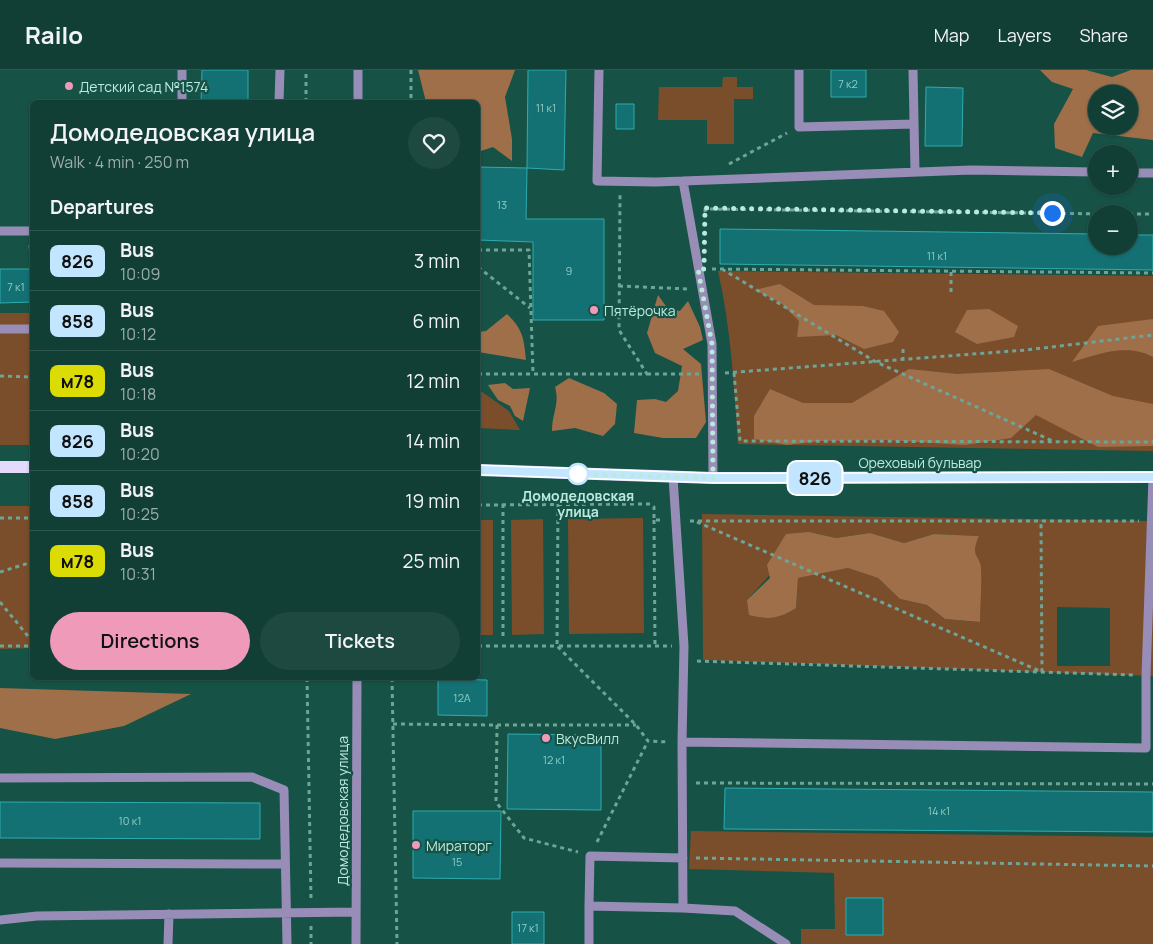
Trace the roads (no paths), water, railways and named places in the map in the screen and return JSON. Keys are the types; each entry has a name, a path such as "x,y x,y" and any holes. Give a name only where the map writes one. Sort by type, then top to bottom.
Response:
{"main road":[{"path":"0,467 30,467"},
{"name":"Ореховый бульвар","path":"480,470 713,478 1153,477"}],"street":[{"path":"182,70 182,100"},
{"path":"279,100 280,70"},
{"path":"358,70 358,100"},
{"path":"598,70 598,181 682,181 971,170 1088,172"},
{"path":"799,70 799,127 914,124"},
{"path":"913,70 915,172"},
{"path":"1138,171 1153,173"},
{"path":"682,181 712,344 713,478"},
{"path":"0,232 30,231"},
{"path":"0,329 30,329"},
{"path":"673,477 684,646 682,742 683,908"},
{"path":"682,742 1149,748 1146,676 1153,477"},
{"name":"Домодедовская улица","path":"356,944 357,680"},
{"path":"0,778 252,777 284,790 287,944"},
{"path":"589,944 590,856 683,858"},
{"path":"0,863 285,864"},
{"path":"589,906 735,911 786,944"},
{"path":"0,920 37,916 355,912"},
{"path":"168,944 169,914"}],"place":[{"name":"Детский сад №1574","path":"69,86"},
{"name":"Пятёрочка","path":"594,310"},
{"name":"Домодедовская улица","path":"578,474"},
{"name":"ВкусВилл","path":"546,738"},
{"name":"Мираторг","path":"416,845"}]}
